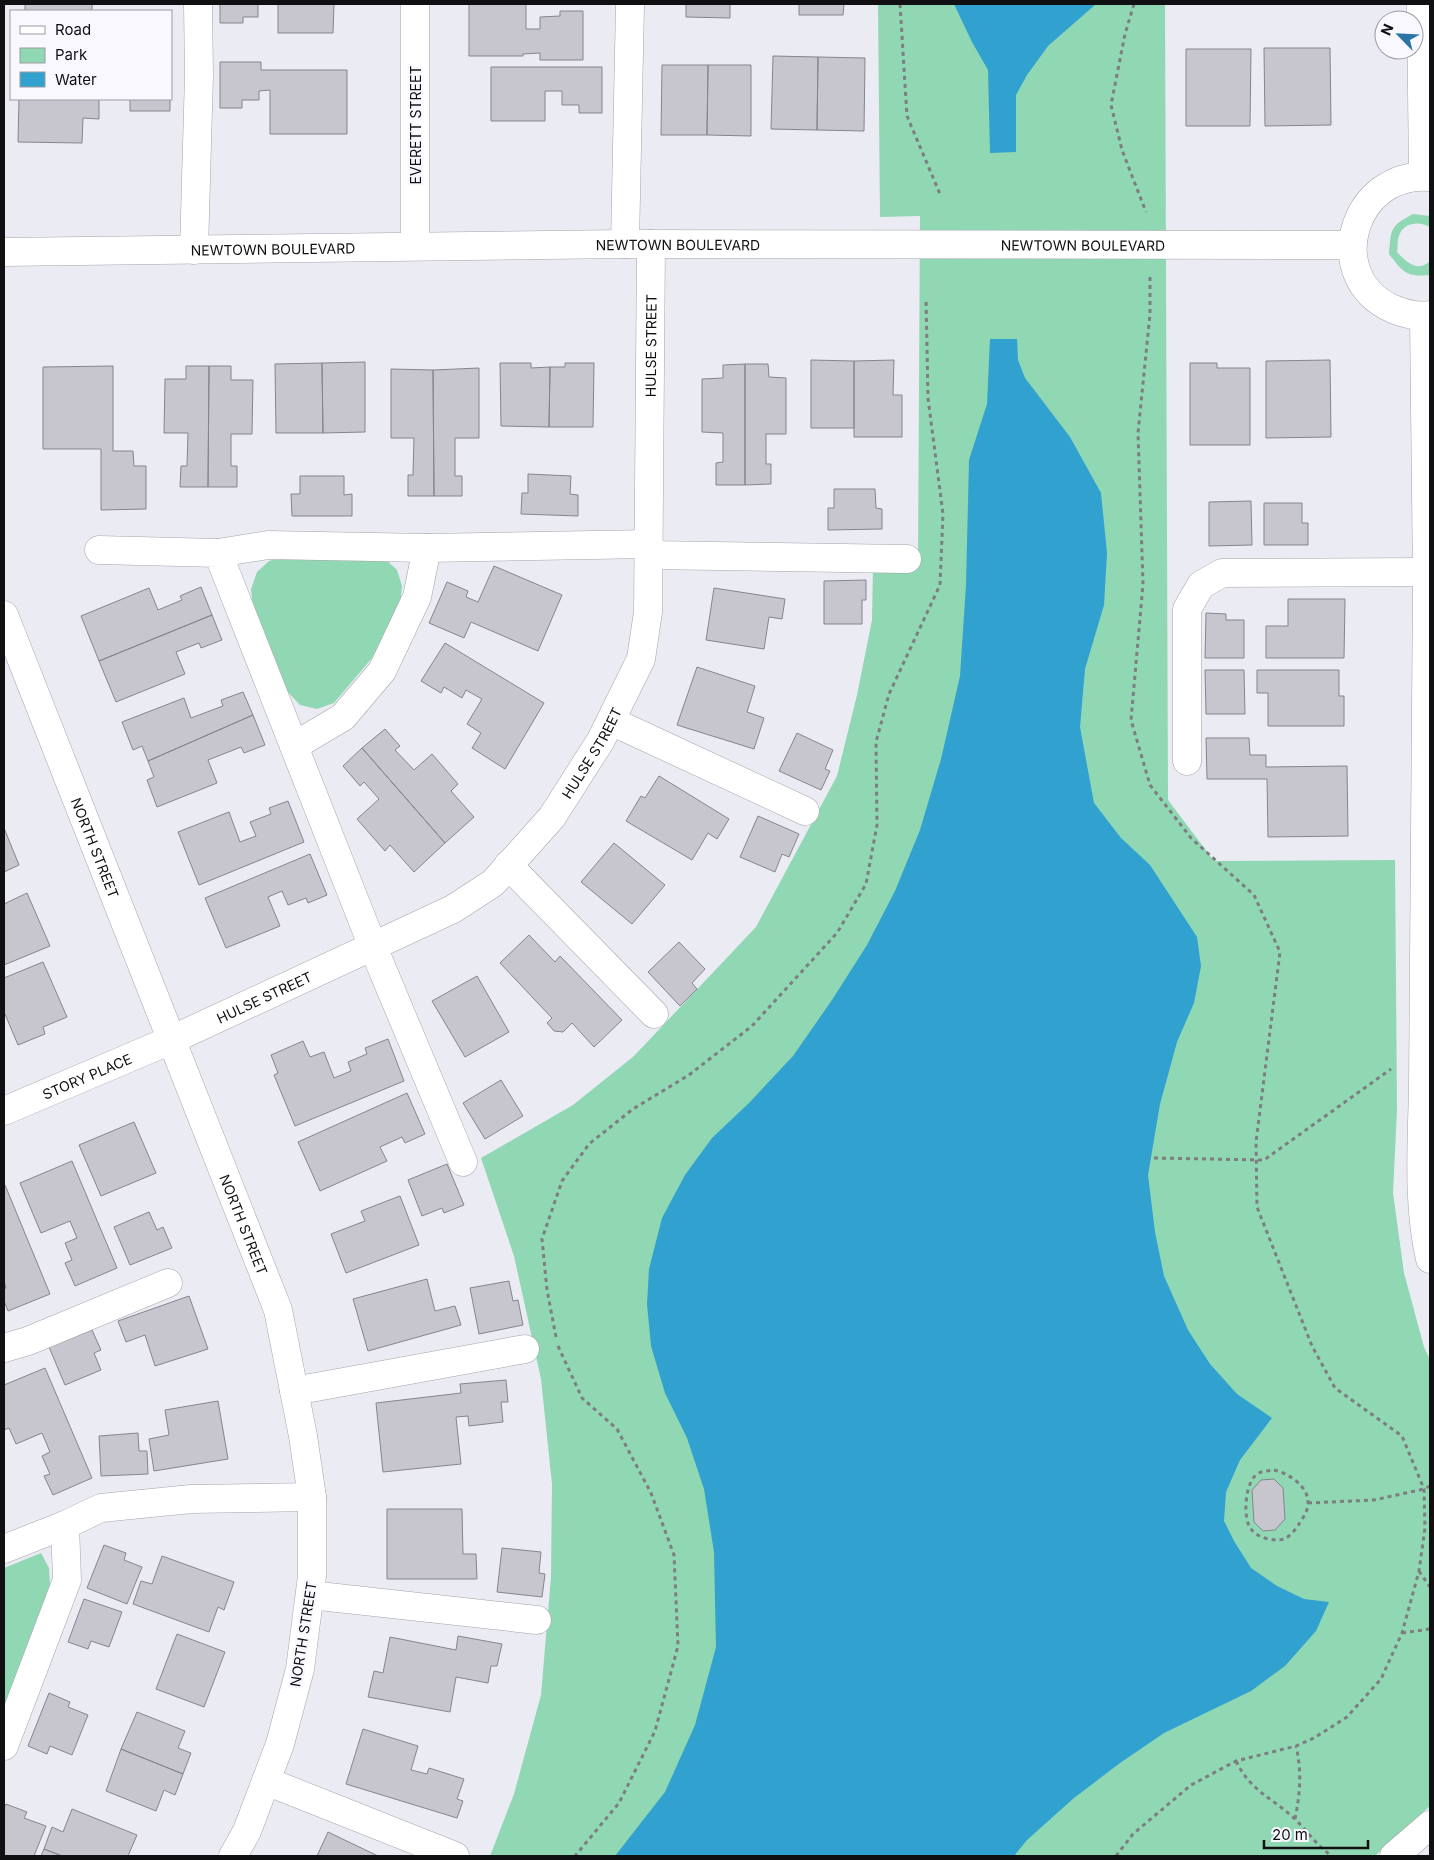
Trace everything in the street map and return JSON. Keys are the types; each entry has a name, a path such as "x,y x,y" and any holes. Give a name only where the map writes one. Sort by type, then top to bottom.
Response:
{"street":[{"path":"194,250 199,75 198,4"},
{"name":"EVERETT STREET","path":"415,4 415,246"},
{"name":"HULSE STREET","path":"171,1040 453,909 493,883 552,817 601,740 641,659 648,612 649,550 630,4"},
{"path":"1421,4 1426,176 1396,181 1373,196 1358,218 1352,245 1359,275 1369,291 1378,300 1399,312 1427,316 1428,504 1423,1046 1426,1118 1421,1160 1423,1206 1430,1259"},
{"name":"NEWTOWN BOULEVARD","path":"4,252 638,244 1352,245"},
{"path":"99,550 218,553 268,545 649,550 907,559"},
{"path":"294,746 343,717 382,671 417,597 427,548"},
{"path":"218,553 373,947 463,1162"},
{"path":"1187,762 1187,609 1201,585 1222,573 1426,572"},
{"name":"NORTH STREET","path":"5,624 278,1310 303,1436 312,1497 312,1576 300,1669 280,1744 247,1832 233,1856"},
{"path":"611,721 805,811"},
{"path":"508,865 654,1014"},
{"name":"STORY PLACE","path":"4,1111 171,1040"},
{"path":"4,1348 28,1341 168,1282"},
{"path":"294,1391 525,1350"},
{"path":"4,1549 65,1525 101,1508 191,1499 312,1497"},
{"path":"4,1746 67,1580 65,1525"},
{"path":"310,1595 537,1620"},
{"path":"266,1780 455,1856"},
{"path":"1394,1856 1430,1825"}],"path":[{"path":"900,4 907,116 940,194"},
{"path":"1134,4 1125,34 1111,105 1122,150 1148,217"},
{"path":"1116,1856 1133,1834 1191,1785 1236,1760 1296,1746 1314,1738 1347,1717 1381,1679 1402,1633 1419,1571 1425,1528 1424,1489 1402,1436 1335,1388 1312,1346 1257,1207 1256,1142 1280,952 1254,895 1191,838 1150,785 1131,720 1142,584 1138,433 1150,314 1149,274"},
{"path":"575,1856 619,1803 655,1732 678,1646 674,1555 651,1493 617,1429 582,1398 558,1346 547,1290 542,1239 562,1181 589,1144 633,1109 689,1075 752,1026 837,933 866,884 877,825 876,742 889,694 940,585 943,514 928,398 926,298"},
{"path":"1154,1158 1264,1160 1423,1046"},
{"path":"1274,1470 1285,1473 1294,1479 1304,1492 1308,1502 1304,1516 1298,1526 1286,1538 1273,1540 1261,1537 1251,1530 1247,1521 1247,1489 1258,1473 1274,1470"},
{"path":"1308,1502 1374,1500 1430,1486"},
{"path":"1419,1571 1430,1587"},
{"path":"1402,1633 1430,1630"},
{"path":"1295,1819 1300,1793 1301,1765 1296,1746"},
{"path":"1236,1760 1243,1776 1262,1794 1295,1819 1332,1856"}],"green space":[{"path":"878,4 1165,4 1168,800 1214,861 1395,860 1397,1110 1393,1193 1404,1273 1424,1347 1430,1360 1430,1806 1375,1856 490,1856 514,1794 541,1695 551,1577 552,1484 541,1379 514,1256 481,1158 573,1105 634,1056 756,927 837,776 857,695 872,620 873,566 918,567 920,216 880,217"},
{"path":"1413,214 1430,216 1430,227 1422,224 1412,224 1404,228 1398,238 1397,252 1412,265 1421,266 1430,261 1430,275 1410,274 1402,270 1389,254 1393,229"},
{"path":"285,556 383,557 397,570 402,586 400,604 372,658 334,703 317,709 300,705 287,691 253,609 251,589 257,572 269,561"},
{"path":"41,1553 49,1568 50,1585 4,1712 4,1568"}],"water":[{"path":"954,4 1096,4 1048,46 1027,75 1016,95 1016,152 990,153 988,70"},
{"path":"990,339 1017,339 1018,360 1025,378 1070,437 1101,493 1107,553 1104,605 1085,669 1080,727 1094,803 1121,838 1150,865 1197,937 1201,966 1194,1003 1177,1042 1160,1104 1148,1175 1155,1232 1164,1276 1188,1330 1210,1364 1237,1394 1272,1418 1240,1460 1226,1492 1224,1521 1251,1568 1277,1586 1304,1599 1329,1602 1316,1631 1285,1666 1251,1691 1164,1733 1120,1763 1074,1798 1027,1840 1014,1856 615,1856 665,1792 695,1725 716,1647 714,1552 704,1489 687,1438 665,1393 651,1346 647,1304 649,1269 662,1218 685,1175 712,1138 749,1103 793,1056 832,1000 867,945 895,891 920,830 941,759 960,676 966,585 969,460 987,404"}],"building":[{"path":"25,4 92,4 92,10 25,10"},
{"path":"220,4 258,4 258,17 243,17 243,23 220,23"},
{"path":"278,4 334,4 333,33 278,33"},
{"path":"469,4 526,4 526,29 540,29 540,17 560,16 560,11 583,11 583,60 540,60 540,53 523,54 523,56 469,56"},
{"path":"686,4 730,4 730,18 686,17"},
{"path":"799,4 844,4 843,15 799,15"},
{"path":"1264,48 1330,48 1331,125 1265,126"},
{"path":"1186,49 1251,49 1250,126 1186,126"},
{"path":"773,56 818,57 817,130 771,129"},
{"path":"818,57 865,58 864,131 817,130"},
{"path":"220,62 261,62 261,70 347,70 347,134 270,134 270,90 259,91 259,100 242,100 242,108 220,108"},
{"path":"662,65 708,65 707,135 661,135"},
{"path":"708,65 751,65 751,136 707,135"},
{"path":"491,67 602,67 602,113 579,113 579,105 562,105 562,91 545,91 545,121 491,121"},
{"path":"19,100 99,100 99,119 83,118 82,143 18,142"},
{"path":"130,100 170,100 170,111 130,111"},
{"path":"811,360 854,361 854,428 811,428"},
{"path":"894,360 893,395 902,395 902,437 854,437 854,361"},
{"path":"1330,360 1331,437 1266,438 1266,361"},
{"path":"365,362 365,432 323,433 322,363"},
{"path":"322,363 323,433 276,433 275,364"},
{"path":"500,363 531,363 531,368 550,367 549,427 501,426"},
{"path":"565,363 594,363 593,427 549,427 550,367 565,367"},
{"path":"1190,363 1217,363 1217,368 1250,368 1250,445 1190,445"},
{"path":"745,364 745,485 716,485 716,463 723,462 723,433 702,432 702,379 723,378 723,365"},
{"path":"745,364 768,364 769,377 786,378 786,434 766,434 766,464 771,464 771,484 745,485"},
{"path":"113,366 113,451 133,451 134,466 146,466 146,509 101,510 101,449 43,449 43,367"},
{"path":"186,366 209,366 208,487 180,487 181,466 187,466 188,433 164,433 165,379 186,379"},
{"path":"209,366 231,366 231,380 253,380 252,434 231,434 231,466 237,466 237,487 208,487"},
{"path":"479,368 479,438 455,438 455,476 462,476 462,496 434,496 433,370"},
{"path":"391,369 433,370 434,496 408,496 408,475 413,475 414,438 391,438"},
{"path":"528,474 571,476 570,494 578,495 578,516 521,514 522,493 528,493"},
{"path":"300,476 344,476 344,495 352,494 352,516 292,516 291,494 300,494"},
{"path":"834,489 875,489 876,508 882,509 882,529 828,530 828,508 834,508"},
{"path":"1251,501 1252,545 1209,546 1209,502"},
{"path":"1264,503 1302,503 1302,523 1308,523 1308,545 1264,545"},
{"path":"494,566 562,595 538,651 471,622 464,638 429,623 447,582 468,591 466,597 478,602"},
{"path":"866,580 866,600 862,600 862,624 824,624 824,581"},
{"path":"201,587 212,615 99,661 81,616 149,588 158,610 182,600 180,596"},
{"path":"714,588 785,599 782,619 769,617 764,649 706,640"},
{"path":"1288,599 1345,599 1344,658 1266,658 1266,626 1288,626"},
{"path":"1206,613 1226,614 1226,620 1244,620 1244,658 1205,658"},
{"path":"212,615 222,640 201,648 199,643 176,652 185,674 116,702 99,661"},
{"path":"445,643 544,703 505,769 472,748 481,733 467,724 482,699 466,690 462,698 444,687 441,693 421,681"},
{"path":"697,667 755,686 747,712 764,718 754,749 677,725"},
{"path":"1205,670 1244,670 1245,714 1206,714"},
{"path":"1257,670 1339,670 1339,696 1344,696 1344,726 1268,726 1268,693 1257,693"},
{"path":"243,692 253,715 148,761 142,746 133,750 122,722 184,698 191,718 223,706 221,700"},
{"path":"253,715 265,745 244,753 241,747 208,760 217,783 157,807 147,780 154,777 148,761"},
{"path":"385,729 400,746 395,750 414,770 432,754 458,784 451,791 474,817 445,843 362,748"},
{"path":"797,733 833,750 825,769 830,771 821,790 779,771"},
{"path":"1206,738 1249,738 1250,755 1266,755 1266,767 1347,766 1348,836 1268,837 1267,779 1207,779"},
{"path":"362,748 445,843 414,872 390,845 385,851 357,819 379,799 364,782 360,786 343,766"},
{"path":"659,776 729,819 717,839 708,833 692,860 626,821 641,796 645,798"},
{"path":"288,801 304,842 199,885 178,832 229,812 240,842 256,836 250,822 271,814 269,808"},
{"path":"758,816 799,834 789,857 782,854 775,872 740,857"},
{"path":"4,828 19,865 4,872"},
{"path":"614,843 665,885 632,924 581,882"},
{"path":"310,854 327,895 308,903 306,898 288,905 282,891 268,897 280,926 226,948 205,898"},
{"path":"27,893 50,946 4,965 4,904"},
{"path":"529,935 555,962 560,956 622,1020 594,1047 572,1023 563,1032 554,1031 547,1023 552,1018 500,963"},
{"path":"679,942 705,969 692,983 697,989 680,1006 648,972"},
{"path":"43,962 67,1017 43,1027 45,1034 18,1045 4,1015 4,978"},
{"path":"477,976 509,1032 465,1057 432,1001"},
{"path":"388,1039 404,1081 295,1126 274,1075 278,1073 271,1055 303,1041 310,1057 324,1052 334,1078 351,1071 348,1062 367,1054 365,1048"},
{"path":"501,1080 523,1116 485,1139 463,1103"},
{"path":"407,1093 425,1134 405,1143 402,1137 380,1147 387,1161 320,1191 298,1142"},
{"path":"134,1122 156,1173 101,1196 79,1145"},
{"path":"72,1161 117,1268 75,1286 65,1263 72,1260 65,1243 77,1238 70,1221 41,1233 20,1183"},
{"path":"447,1164 464,1205 444,1213 442,1208 422,1216 408,1180"},
{"path":"5,1185 50,1294 8,1311 4,1301 4,1289 6,1288 4,1281"},
{"path":"400,1196 419,1245 346,1273 331,1234 365,1221 361,1211"},
{"path":"149,1212 157,1230 163,1227 172,1248 130,1265 114,1227"},
{"path":"427,1279 435,1311 455,1306 461,1325 368,1351 353,1299"},
{"path":"509,1281 513,1301 518,1300 523,1325 479,1334 470,1288"},
{"path":"189,1296 208,1349 155,1366 145,1335 126,1342 118,1321"},
{"path":"92,1330 101,1350 94,1353 101,1370 65,1385 49,1347"},
{"path":"45,1368 92,1478 53,1495 44,1476 50,1474 42,1456 50,1452 42,1433 16,1444 9,1428 4,1430 4,1385"},
{"path":"506,1380 508,1402 501,1402 503,1422 469,1426 468,1416 456,1417 461,1464 383,1472 376,1403 461,1393 460,1384"},
{"path":"218,1401 228,1459 154,1471 149,1439 169,1435 165,1410"},
{"path":"138,1433 139,1451 147,1451 148,1474 101,1476 99,1436"},
{"path":"1274,1479 1283,1488 1285,1519 1275,1530 1263,1531 1254,1522 1252,1490 1261,1480"},
{"path":"387,1509 462,1509 463,1554 476,1554 477,1579 387,1579"},
{"path":"104,1545 126,1553 124,1560 142,1567 127,1604 87,1588"},
{"path":"502,1548 541,1552 539,1573 545,1574 542,1597 497,1592"},
{"path":"162,1556 234,1582 224,1610 218,1607 209,1632 133,1604 141,1581 152,1584"},
{"path":"84,1599 122,1612 109,1647 91,1641 88,1649 68,1642"},
{"path":"177,1634 225,1652 204,1707 156,1689"},
{"path":"458,1636 502,1644 497,1666 491,1666 488,1683 456,1677 450,1712 368,1697 374,1671 383,1673 390,1637 456,1650"},
{"path":"49,1693 70,1702 68,1707 88,1715 72,1755 50,1746 47,1754 28,1746"},
{"path":"137,1712 185,1731 178,1748 191,1753 183,1774 121,1749"},
{"path":"363,1729 418,1746 411,1770 427,1774 429,1768 464,1779 457,1799 463,1801 457,1818 346,1784"},
{"path":"121,1749 183,1774 175,1795 164,1790 156,1811 106,1791"},
{"path":"6,1804 27,1812 24,1818 46,1826 34,1856 4,1856 4,1808"},
{"path":"72,1809 137,1835 128,1856 62,1856 44,1849 52,1827 63,1832"},
{"path":"328,1832 378,1856 317,1856"},
{"path":"44,1849 62,1856 41,1856"}]}
